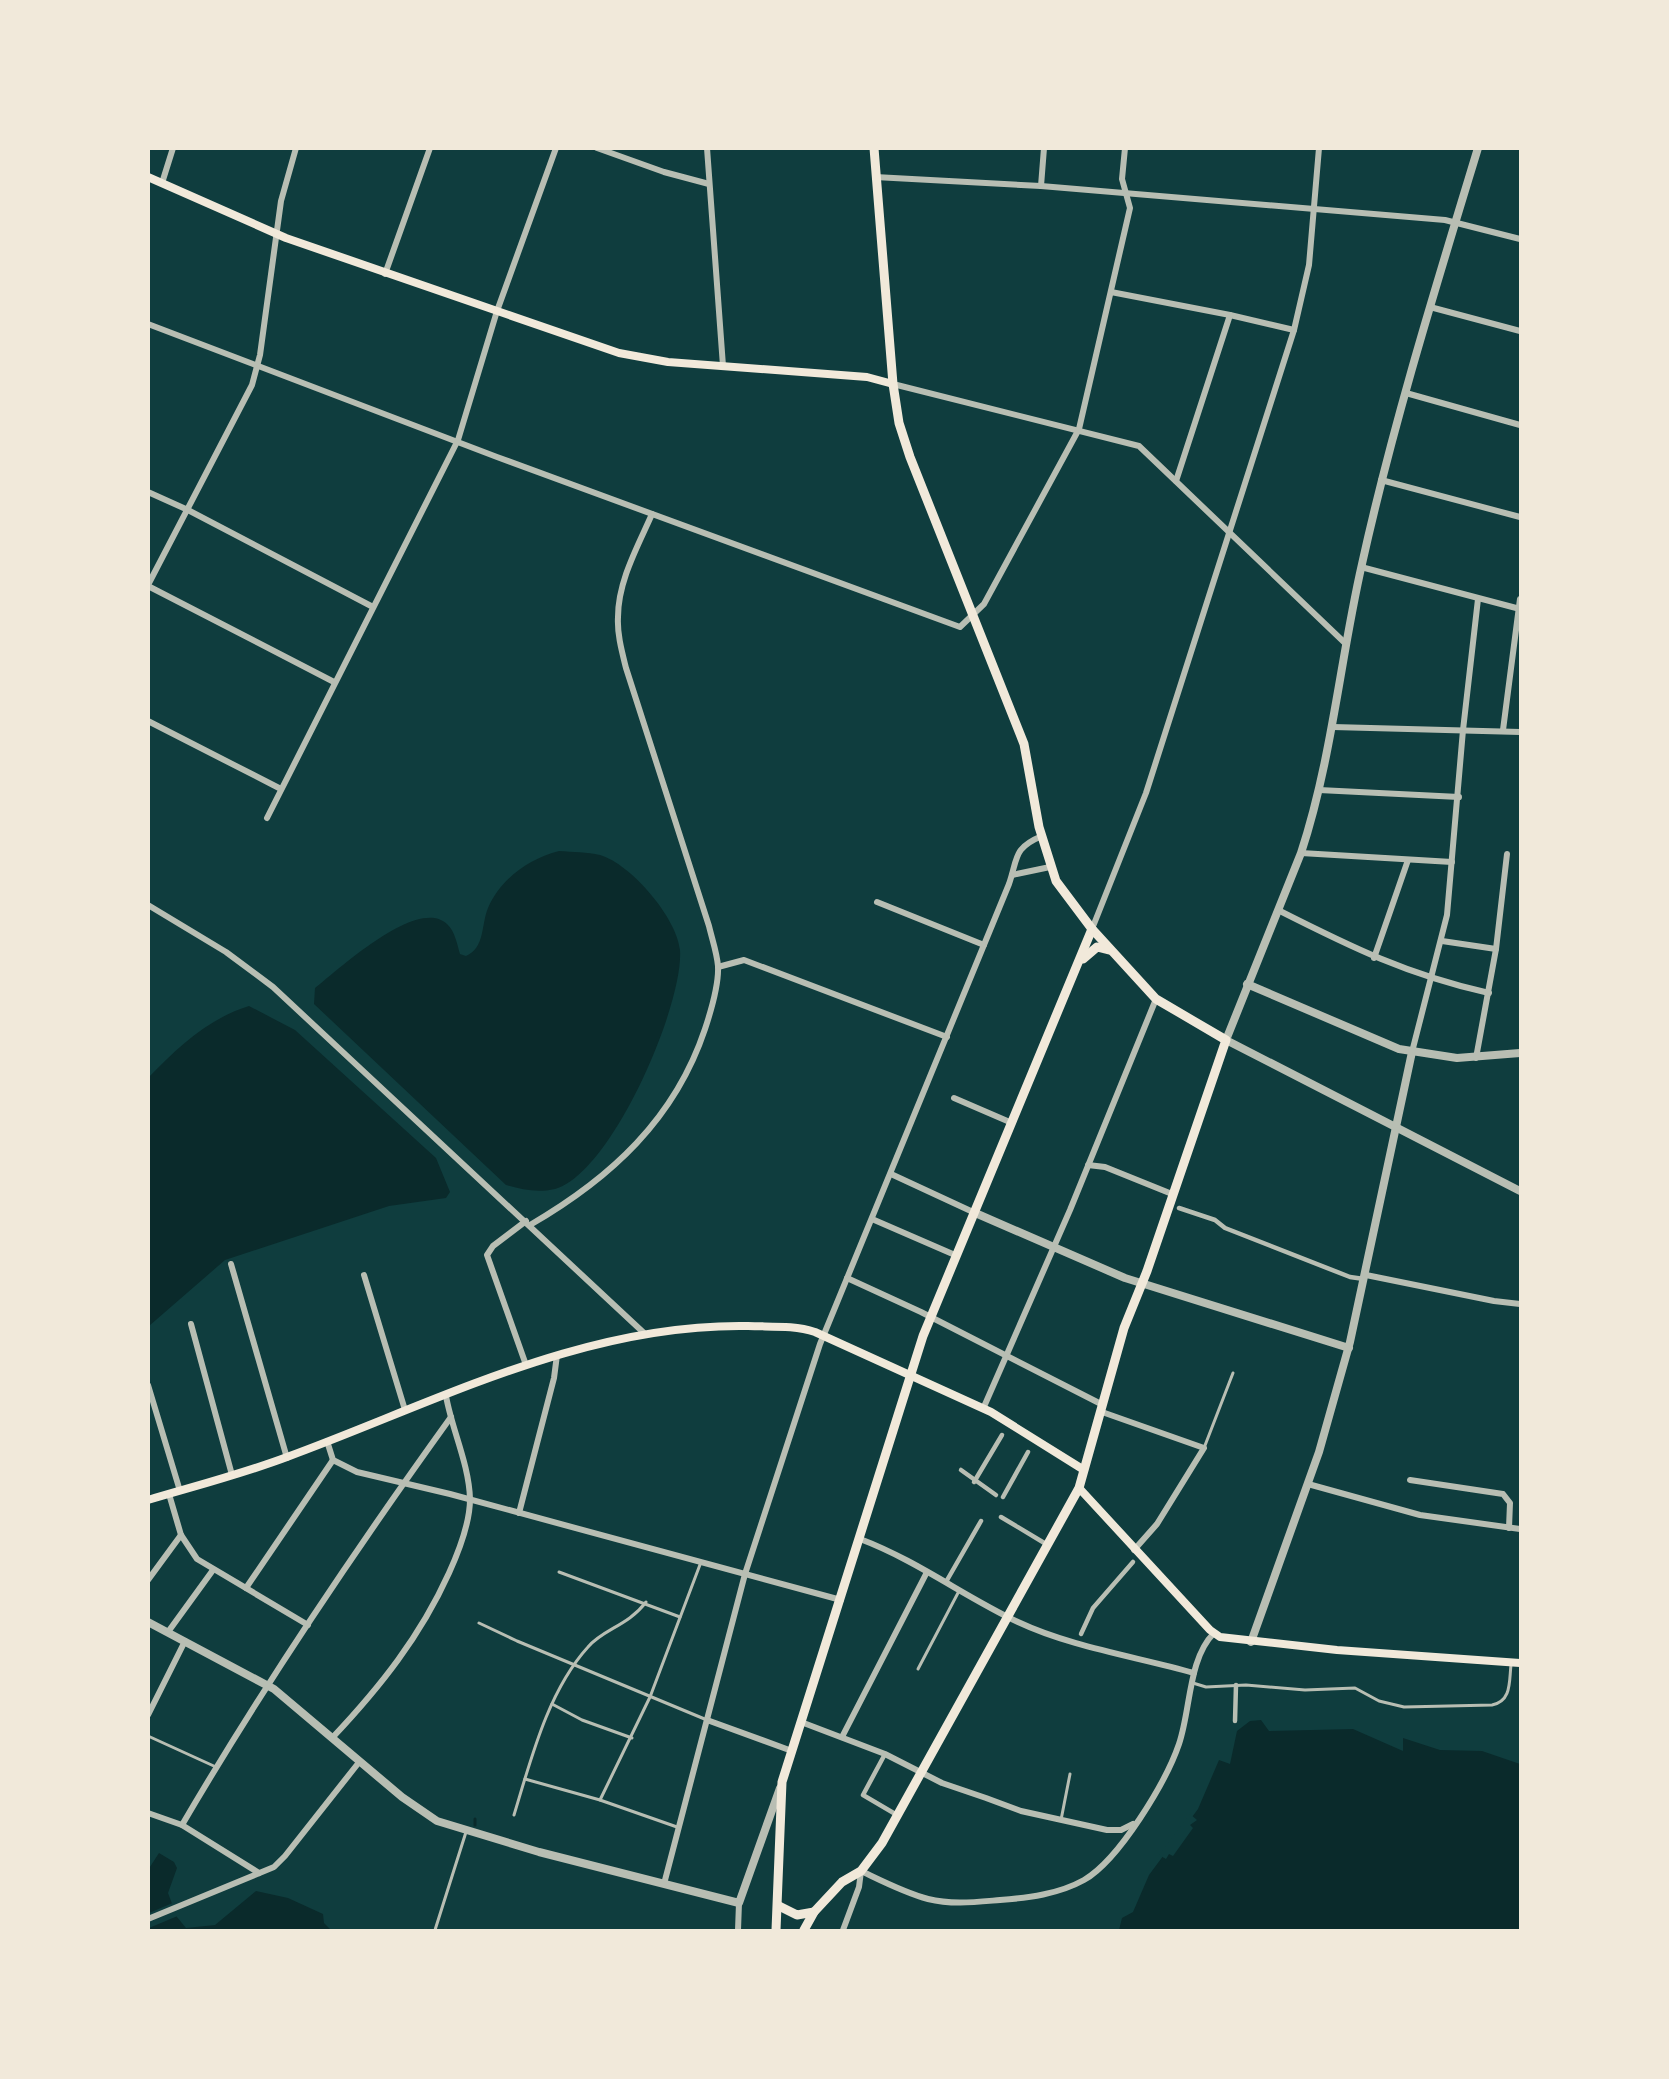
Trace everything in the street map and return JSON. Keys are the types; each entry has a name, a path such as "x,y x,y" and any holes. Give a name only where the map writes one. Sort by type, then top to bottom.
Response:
{"main road":[{"path":"804,1930 814,1912 842,1882 861,1871 882,1843 1079,1488 1124,1328 1226,1040 1156,999 1110,951 1068,900 1050,867 1024,744 906,447 893,384 874,148"},
{"path":"148,177 276,234 639,358 867,377 893,384"},
{"path":"776,1930 779,1906 779,1826 782,1782 930,1317 1092,929"},
{"path":"1076,968 1096,947 1110,951"},
{"path":"148,1500 287,1458 405,1410 557,1355 645,1333 733,1326 799,1328 823,1335 912,1374 983,1409 1084,1470"},
{"path":"1079,1488 1134,1550 1214,1633 1226,1639 1516,1664"},
{"path":"779,1906 797,1915 814,1912"}],"street":[{"path":"162,183 173,148"},
{"path":"296,148 281,201 258,365 248,395 148,586 334,682"},
{"path":"385,273 430,148"},
{"path":"267,818 279,788 458,440 497,311 556,148"},
{"path":"597,148 664,172 709,184"},
{"path":"708,148 723,366"},
{"path":"1041,186 1044,148"},
{"path":"148,324 652,514 960,627 984,604 1079,429 1130,208 1122,178 1125,148"},
{"path":"1092,929 1146,793 1294,330 1307,283 1319,148"},
{"path":"1478,148 1381,480 1361,567 1333,727 1319,790 1301,853 1226,1040 1521,1191"},
{"path":"875,177 1041,186 1315,208 1456,222 1521,239"},
{"path":"1111,292 1294,330"},
{"path":"1430,307 1521,331"},
{"path":"1176,481 1230,315"},
{"path":"893,384 1079,429 1139,446 1346,644"},
{"path":"1406,393 1521,425"},
{"path":"1381,480 1521,517"},
{"path":"148,492 188,510 373,607"},
{"path":"526,1365 487,1255 493,1246 605,1174 637,1146 663,1114 682,1084 700,1043 709,1018 718,967 705,915 626,668 619,639 617,619 623,585 652,514"},
{"path":"1361,567 1519,608"},
{"path":"1251,1642 1308,1484 1349,1348 1366,1277 1412,1052 1442,941 1459,797 1463,730 1478,599"},
{"path":"1503,730 1521,599"},
{"path":"148,721 279,788"},
{"path":"1333,727 1521,732"},
{"path":"1319,790 1459,797"},
{"path":"664,1884 745,1574 823,1335 947,1037 1012,875 1018,851 1028,842 1042,836"},
{"path":"1301,853 1452,862"},
{"path":"1476,1058 1496,949 1507,854"},
{"path":"1374,958 1408,861"},
{"path":"1012,875 1050,867"},
{"path":"877,902 984,945"},
{"path":"148,905 226,952 264,980 645,1333"},
{"path":"1278,910 1374,958 1432,980 1489,993"},
{"path":"1442,941 1496,949"},
{"path":"718,967 744,960 947,1037"},
{"path":"1247,984 1380,1042 1412,1052 1476,1058 1521,1053"},
{"path":"983,1409 1054,1248 1156,999"},
{"path":"954,1098 1011,1123"},
{"path":"1088,1165 1105,1167 1172,1194"},
{"path":"891,1174 1054,1248 1142,1282 1349,1348"},
{"path":"1179,1208 1215,1220 1225,1228 1350,1276 1366,1277 1484,1300 1521,1304"},
{"path":"872,1219 955,1255"},
{"path":"231,1264 287,1458"},
{"path":"364,1275 405,1410"},
{"path":"847,1278 930,1317 1103,1409 1204,1448 1157,1524 1134,1550"},
{"path":"191,1324 232,1475"},
{"path":"519,1513 551,1388 557,1355"},
{"path":"148,1385 180,1491"},
{"path":"333,1737 394,1668 429,1616 461,1543 470,1500 462,1454 446,1396"},
{"path":"182,1825 216,1767 308,1625 451,1417"},
{"path":"974,1482 1002,1435"},
{"path":"327,1441 333,1460 357,1472 406,1483 841,1600"},
{"path":"1003,1497 1028,1452"},
{"path":"246,1588 333,1460"},
{"path":"961,1470 974,1482 996,1496"},
{"path":"1410,1480 1503,1494 1510,1503 1509,1528"},
{"path":"1308,1484 1420,1515 1521,1529"},
{"path":"169,1494 181,1535 189,1550 213,1570 308,1625"},
{"path":"1001,1517 1047,1544"},
{"path":"946,1582 981,1521"},
{"path":"148,1580 181,1535"},
{"path":"860,1539 960,1589 1006,1616 1062,1637 1194,1673"},
{"path":"1081,1634 1093,1608 1133,1562"},
{"path":"168,1632 213,1570"},
{"path":"842,1737 927,1572"},
{"path":"148,1622 269,1686 420,1811 437,1821 739,1903"},
{"path":"843,1930 859,1887 861,1871 915,1895 946,1902 993,1901 1039,1895 1072,1885 1097,1871 1140,1817 1172,1763 1183,1730 1199,1651 1214,1633"},
{"path":"148,1715 185,1641"},
{"path":"1235,1721 1236,1685"},
{"path":"707,1720 792,1751"},
{"path":"801,1722 885,1754 942,1782 1020,1811 1112,1831 1125,1828 1140,1817"},
{"path":"885,1754 863,1795 897,1815"},
{"path":"148,1919 274,1867 360,1761"},
{"path":"738,1930 739,1903 782,1782"},
{"path":"148,1813 182,1825 259,1873"}],"lane":[{"path":"1204,1448 1233,1373"},
{"path":"600,1800 650,1697 701,1562"},
{"path":"559,1572 646,1602 680,1617"},
{"path":"918,1669 960,1589"},
{"path":"514,1815 552,1704 576,1664 588,1646 632,1618 646,1602"},
{"path":"479,1623 707,1720"},
{"path":"1193,1683 1206,1687 1236,1685 1305,1690 1355,1688 1379,1701 1404,1707 1491,1705 1506,1696 1516,1664"},
{"path":"552,1704 582,1720 632,1738"},
{"path":"148,1736 216,1767"},
{"path":"1061,1820 1070,1774"},
{"path":"525,1779 600,1800 678,1828"},
{"path":"435,1930 467,1831"}],"water":[{"path":"559,851 600,855 625,869 662,908 677,937 680,950 678,975 670,1008 657,1045 621,1121 599,1152 577,1176 555,1189 542,1191 506,1185 314,1004 315,988 379,938 418,920 434,918 447,924 454,934 460,954 466,956 476,948 479,942 488,908 500,888 517,871 537,859"},
{"path":"249,1006 295,1030 436,1158 450,1192 446,1198 389,1206 225,1260 149,1326 149,1077 194,1035 220,1018"},
{"path":"1261,1720 1269,1731 1353,1729 1403,1751 1403,1738 1440,1750 1482,1751 1520,1764 1520,1930 1119,1930 1122,1918 1133,1912 1149,1875 1198,1809 1219,1760 1230,1764 1237,1731 1250,1721"},
{"path":"159,1853 174,1862 177,1868 168,1893 177,1917 186,1928 215,1925 256,1891 288,1898 323,1914 324,1923 331,1930 149,1930 148,1870"}],"pier":[{"path":"1190,1814 1197,1820 1190,1825 1193,1828 1173,1856 1169,1854 1166,1859 1159,1855"},
{"path":"175,1902 180,1915 149,1928 149,1913"}],"waterway":[{"path":"475,1819 475,1825"}]}
